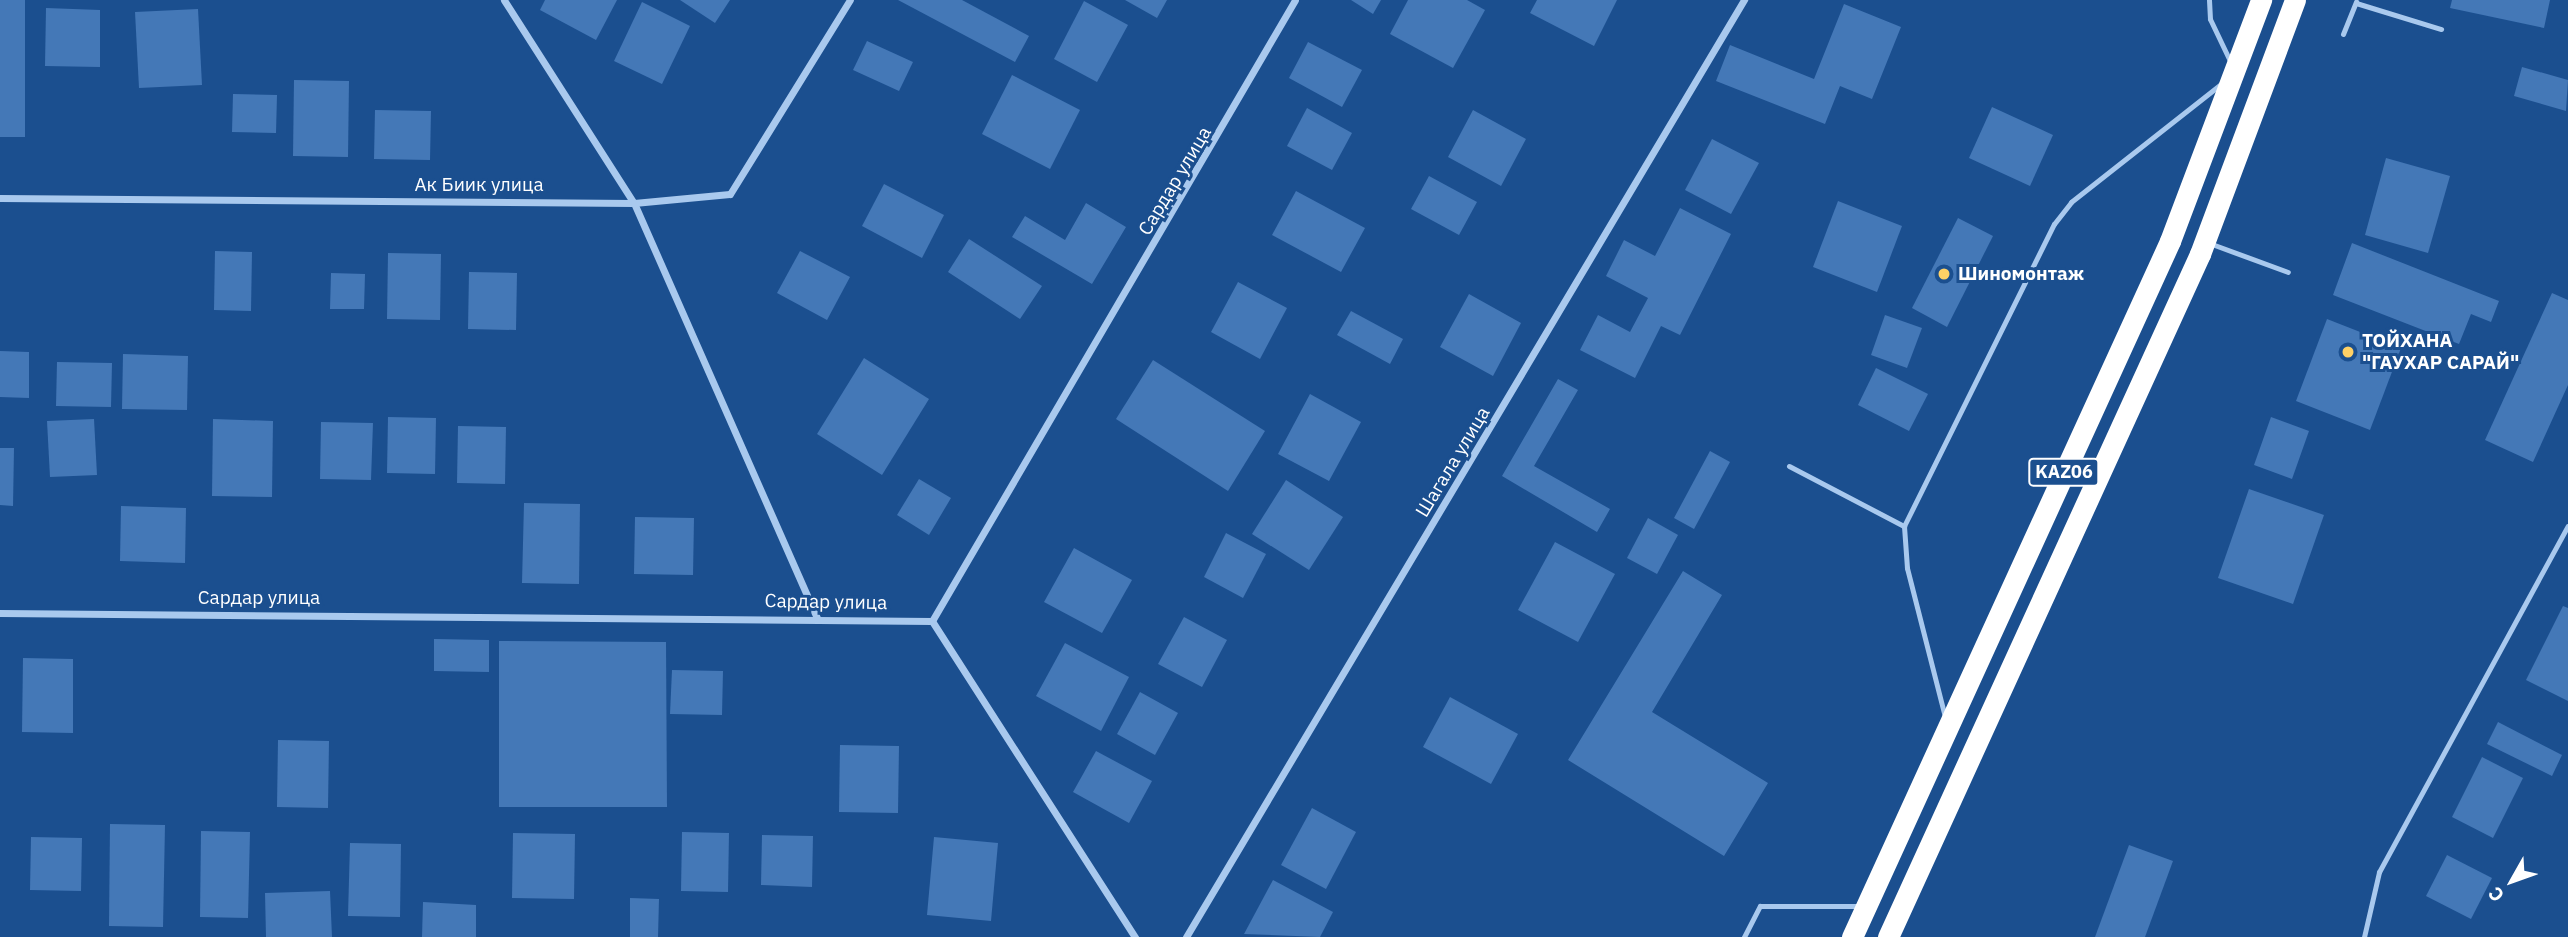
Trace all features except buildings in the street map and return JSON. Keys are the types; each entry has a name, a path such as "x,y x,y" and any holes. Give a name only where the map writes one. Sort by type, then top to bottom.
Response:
{"highway":[{"name":"KАZ06","path":"1852,937 2170,241 2261,0"},
{"name":"KАZ06","path":"1888,937 2205,241 2295,0"}],"street":[{"path":"504,0 634,203 817,617"},
{"name":"Ак Биик улица","path":"0,198 634,203 730,194 850,0"},
{"name":"Сардар улица","path":"0,612 817,617 932,621 1295,0"},
{"name":"Шагала улица","path":"1186,937 1744,0"},
{"path":"932,621 1135,937"}],"lane":[{"path":"1947,727 1906,568 1904,526 2054,224 2071,202 2235,73 2210,19 2209,0"},
{"path":"2343,34 2356,1 2441,29"},
{"path":"2205,241 2288,272"},
{"path":"1789,466 1904,526"},
{"path":"2364,937 2379,872 2568,526"},
{"path":"1744,937 1760,906 1866,906"}],"place":[{"name":"Шиномонтаж","path":"1944,274"},
{"name":"ТОЙХАНА \"ГАУХАР САРАЙ\"","path":"2348,352"}]}
